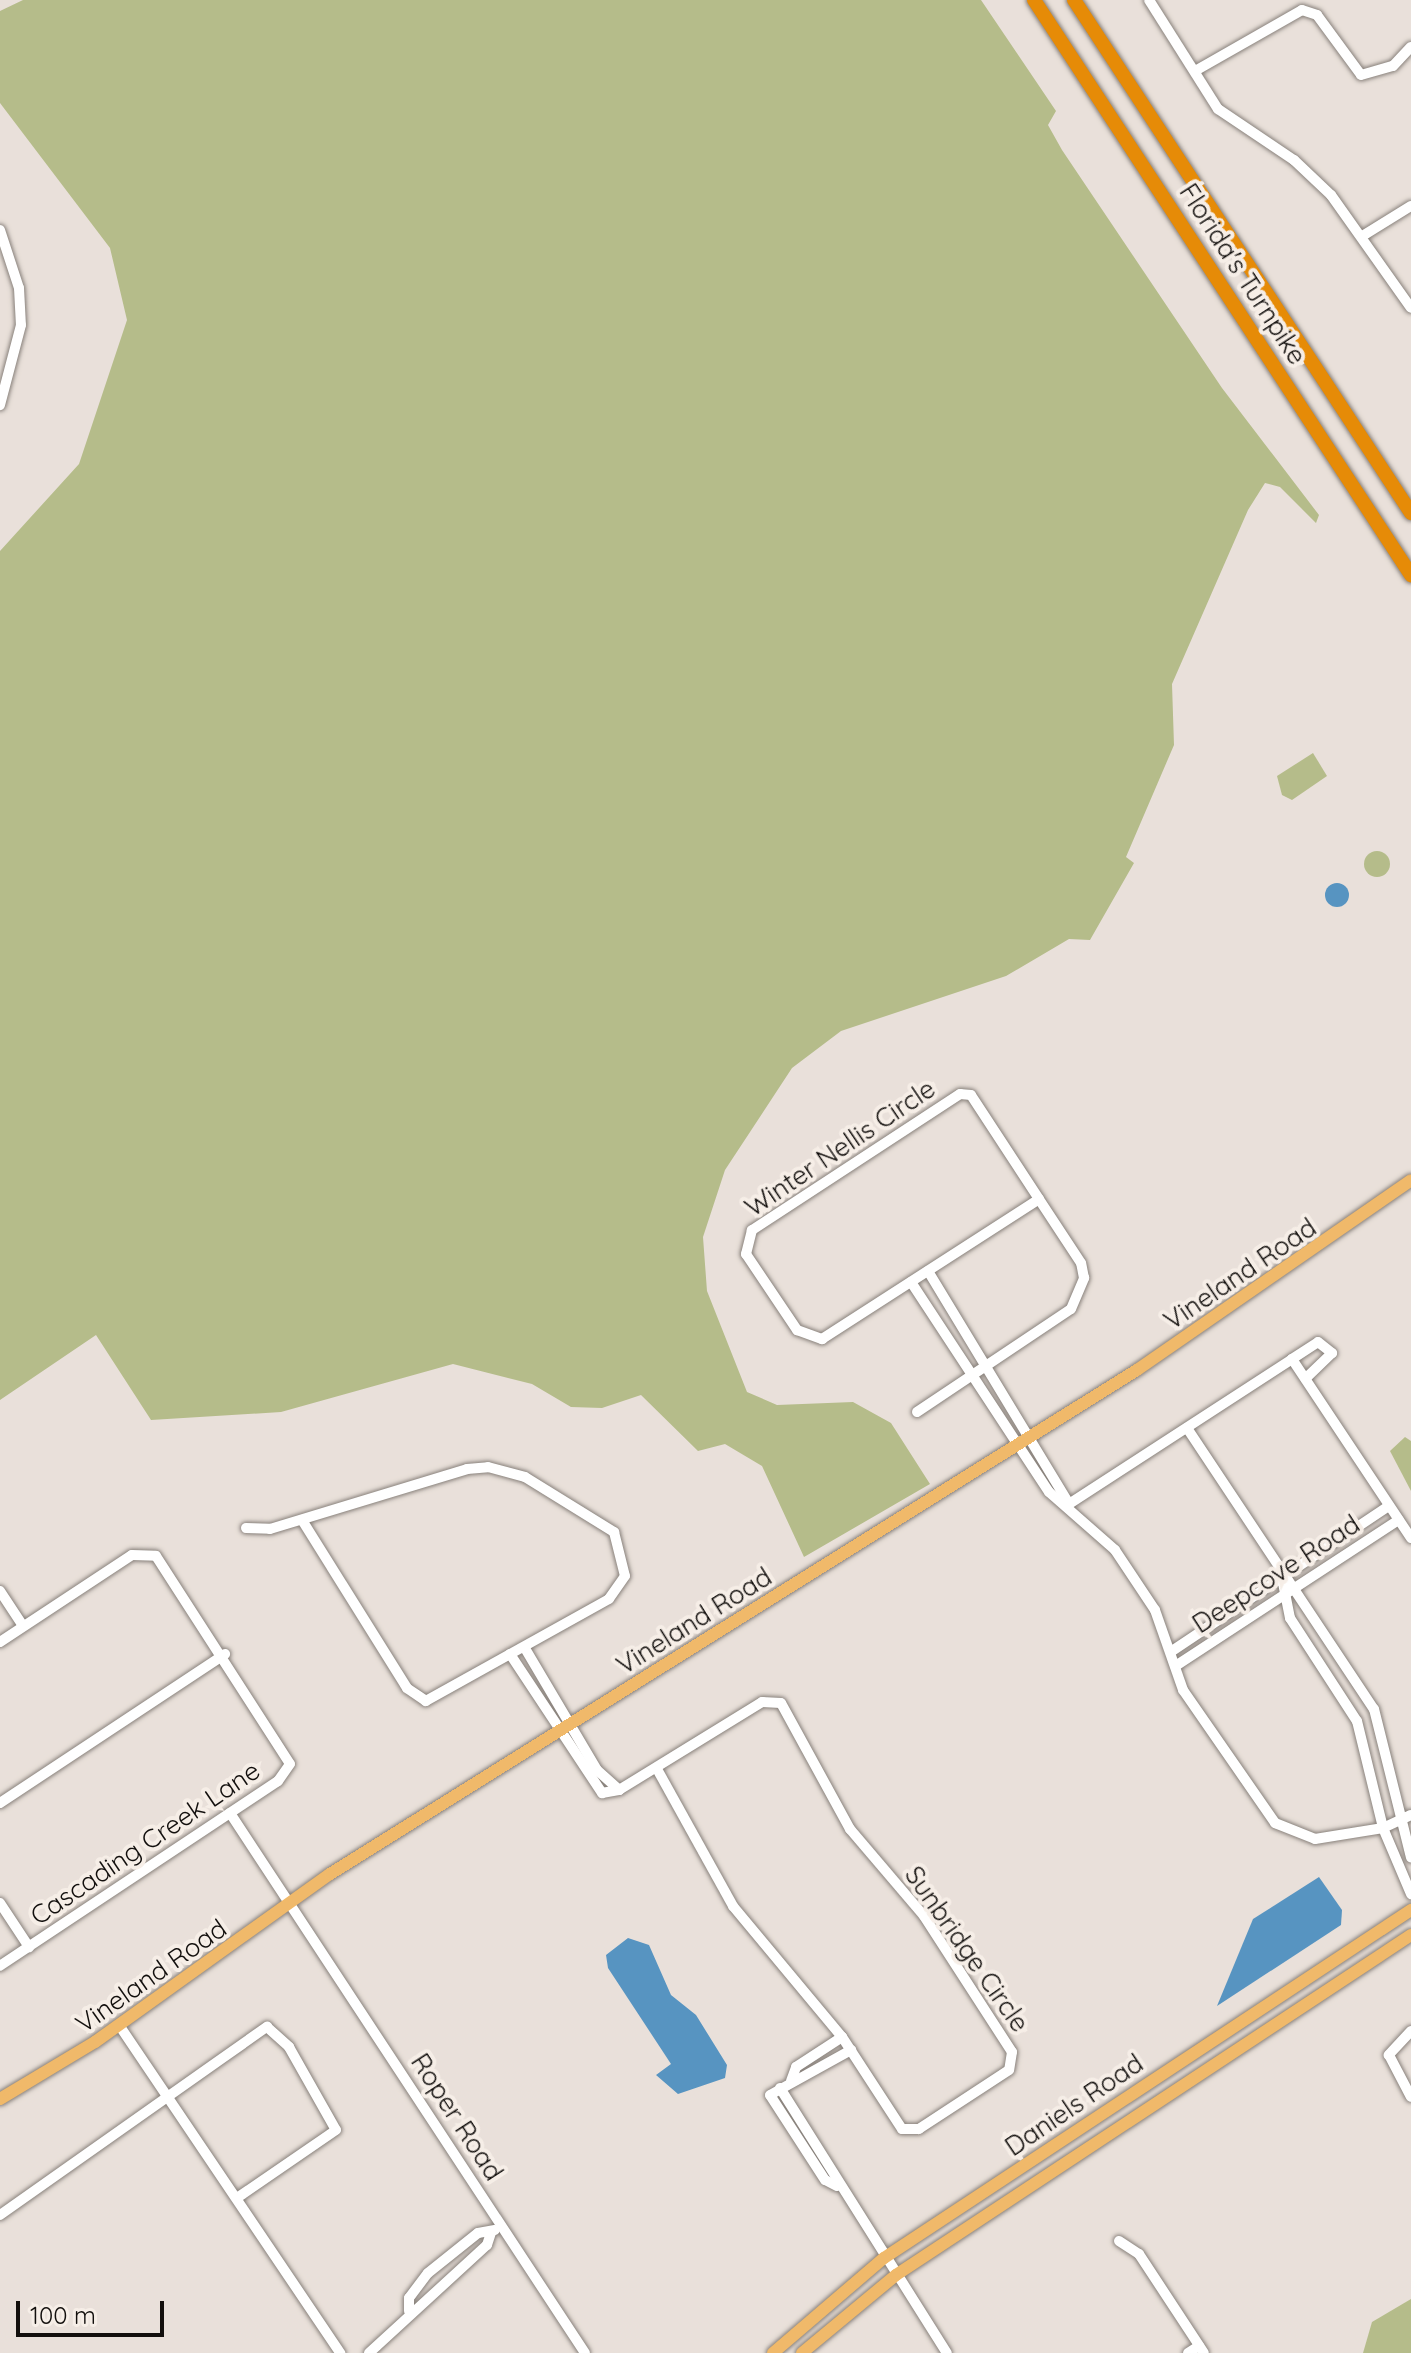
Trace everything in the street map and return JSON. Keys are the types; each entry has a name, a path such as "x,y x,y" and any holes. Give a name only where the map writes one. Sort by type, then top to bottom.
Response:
{"highway":[{"name":"Florida's Turnpike","path":"1034,0 1411,575"},
{"name":"Florida's Turnpike","path":"1074,0 1411,513"}],"main road":[{"name":"Vineland Road","path":"0,2099 119,2025 291,1906 558,1731 1033,1436 1411,1180"},
{"name":"Daniels Road","path":"773,2353 884,2258 1411,1910"},
{"name":"Daniels Road","path":"802,2353 896,2275 1411,1935"}],"street":[{"path":"1149,0 1218,109 1294,160 1364,235 1411,308"},
{"path":"1195,71 1302,10 1317,15 1361,75 1393,66 1411,47"},
{"path":"1364,235 1411,206"},
{"path":"0,230 19,288 21,325 0,405"},
{"name":"Winter Nellis Circle","path":"966,1092 1039,1199 822,1339 807,1338 746,1254 746,1241 966,1092"},
{"path":"917,1412 1071,1309 1084,1278 1039,1199"},
{"path":"928,1271 1033,1436 1069,1504"},
{"path":"911,1282 993,1400 1043,1482 1115,1550 1172,1651 1183,1690 1275,1823 1315,1839 1383,1828 1411,1815"},
{"path":"1069,1504 1318,1342 1332,1353 1305,1379"},
{"path":"1292,1359 1411,1538"},
{"path":"993,1400 1004,1392"},
{"path":"1187,1428 1282,1578 1295,1589 1383,1728 1410,1856 1394,1862"},
{"path":"246,1528 302,1520 467,1469 525,1477 614,1532 626,1561 609,1599 526,1650 510,1654 437,1698 415,1697 302,1520"},
{"path":"1043,1482 1056,1475"},
{"name":"Deepcove Road","path":"1172,1651 1389,1506"},
{"name":"Deepcove Road","path":"1177,1665 1399,1520"},
{"name":"Cascading Creek Lane","path":"0,1966 278,1781 290,1764 225,1654 165,1563 148,1552 132,1555 23,1626"},
{"path":"1282,1578 1283,1596 1357,1721 1383,1828 1394,1862 1411,1894"},
{"path":"0,1591 23,1626 0,1642"},
{"path":"526,1650 597,1770 619,1790"},
{"path":"0,1803 225,1654"},
{"path":"510,1654 586,1778 602,1793 619,1790"},
{"name":"Sunbridge Circle","path":"619,1790 762,1702 781,1703 850,1829 924,1916 1014,2064 910,2132 842,2037 733,1906 657,1769"},
{"path":"586,1778 597,1770"},
{"name":"Roper Road","path":"230,1813 585,2353"},
{"path":"0,1903 29,1947"},
{"path":"119,2025 340,2353"},
{"path":"0,2215 92,2156 165,2094 267,2027 289,2047 336,2130 237,2198"},
{"path":"1411,2031 1389,2055 1411,2097"},
{"path":"791,2081 796,2067 842,2037"},
{"path":"837,2186 825,2180 770,2095 851,2050"},
{"path":"780,2088 837,2186 947,2353"},
{"path":"409,2311 409,2298 428,2273 478,2233 491,2233 501,2226"},
{"path":"369,2353 409,2311 487,2245 491,2233"},
{"path":"1119,2241 1139,2254 1202,2349 1188,2353"},
{"path":"428,2273 440,2284"}],"green space":[{"path":"23,0 981,0 1056,111 1048,125 1062,150 1222,388 1319,515 1316,523 1280,487 1265,483 1248,510 1172,684 1174,745 1126,857 1134,863 1090,940 1069,939 1006,976 841,1031 792,1068 725,1170 703,1237 707,1291 747,1392 777,1405 853,1402 891,1423 930,1484 804,1557 762,1466 725,1444 698,1451 641,1395 602,1408 571,1407 532,1384 453,1364 281,1412 151,1420 96,1335 0,1400 0,551 79,464 127,320 110,248 0,103 0,11"},
{"path":"1313,753 1327,776 1292,800 1282,795 1277,776"},
{"path":"1377,851 1386,855 1390,864 1386,873 1377,877 1368,873 1364,864 1368,855"},
{"path":"1405,1437 1411,1441 1411,1491 1390,1451"},
{"path":"1411,2299 1411,2353 1363,2353 1372,2322"}],"water":[{"path":"1337,883 1345,887 1349,895 1345,903 1337,907 1329,903 1325,895 1329,887"},
{"path":"1319,1877 1342,1910 1341,1925 1217,2006 1253,1919"},
{"path":"628,1938 649,1945 671,1995 696,2015 727,2065 725,2078 678,2094 656,2075 671,2064 608,1968 606,1955"}]}
